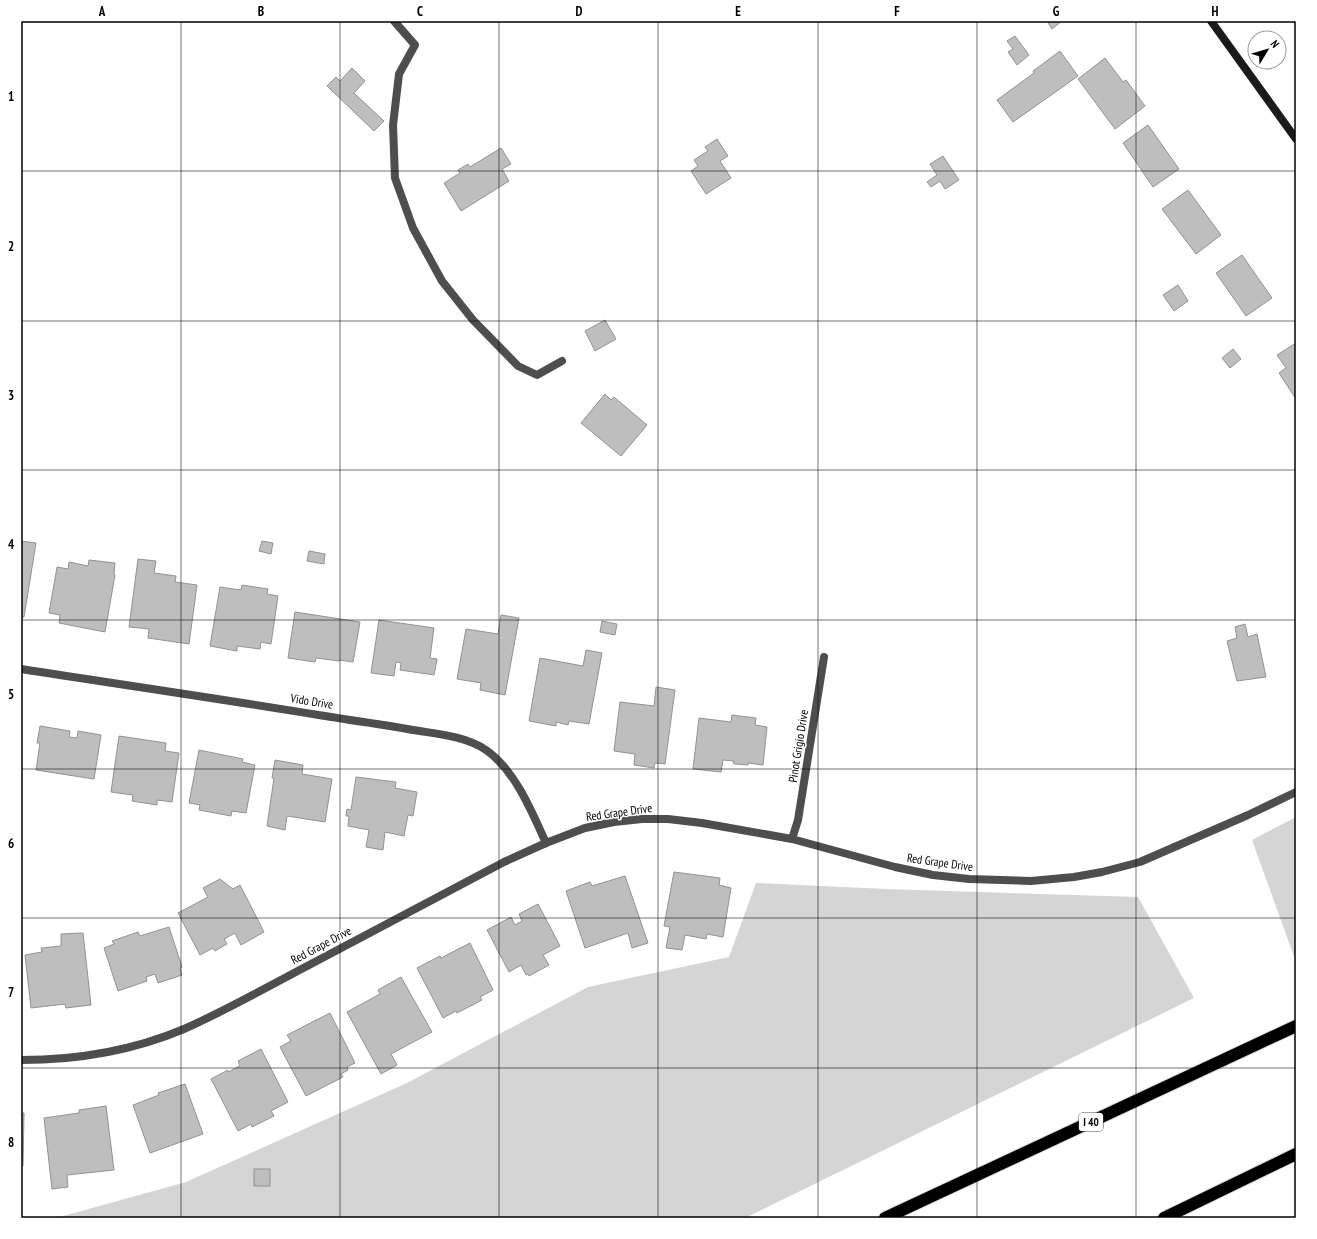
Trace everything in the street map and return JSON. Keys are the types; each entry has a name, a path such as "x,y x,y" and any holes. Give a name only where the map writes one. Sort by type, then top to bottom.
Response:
{"highway":[{"name":"I 40","path":"885,1218 1296,1026"},
{"path":"1164,1218 1296,1154"}],"main road":[{"path":"1211,21 1296,139"}],"street":[{"path":"394,21 415,45 399,74 393,125 395,178 413,228 442,281 473,320 518,366 538,375 562,361"},
{"name":"Pinot Grigio Drive","path":"792,839 798,820 824,657"},
{"name":"Vido Drive","path":"21,669 405,728 465,740 485,750 501,763 518,788 546,843"},
{"name":"Red Grape Drive","path":"21,1060 68,1059 98,1055 144,1043 184,1029 254,994 504,862 546,843 585,828 642,819 668,819 702,823 792,839 895,867 933,875 969,879 1024,880 1067,878 1102,872 1140,862 1296,792"}],"shaded area":[{"path":"1296,817 1296,962 1252,840"},
{"path":"756,883 886,889 1138,897 1194,998 745,1218 56,1218 186,1182 407,1083 588,987 729,957"}],"building":[{"path":"1047,21 1062,21 1052,29"},
{"path":"1015,36 1029,55 1017,65 1008,52 1013,49 1007,41"},
{"path":"1060,51 1078,76 1013,122 997,100 1034,73 1033,71"},
{"path":"1105,58 1123,82 1126,80 1145,106 1115,129 1078,79"},
{"path":"352,68 365,81 354,93 384,121 374,131 327,86 336,77 340,81"},
{"path":"1148,125 1179,169 1153,187 1123,143"},
{"path":"717,139 728,156 720,161 731,178 706,194 691,171 698,166 694,160 708,151 705,147"},
{"path":"501,148 511,164 502,169 509,181 461,211 444,183 460,173 458,170 468,164 470,167"},
{"path":"943,156 959,180 945,189 940,181 931,187 927,182 937,175 930,164"},
{"path":"1188,190 1221,235 1196,254 1162,209"},
{"path":"1242,255 1272,298 1246,316 1216,273"},
{"path":"1178,285 1188,301 1174,311 1163,295"},
{"path":"605,320 616,339 595,351 585,331"},
{"path":"1296,343 1296,399 1279,373 1286,368 1277,355"},
{"path":"1233,349 1241,359 1230,368 1222,358"},
{"path":"605,394 611,400 614,397 647,425 621,456 581,423"},
{"path":"21,541 36,543 24,617 21,617"},
{"path":"262,541 273,543 271,554 259,551"},
{"path":"309,551 325,554 324,564 307,561"},
{"path":"138,559 156,561 154,573 176,576 175,582 197,585 189,644 148,638 149,629 129,627"},
{"path":"89,560 115,563 115,575 105,632 59,623 60,615 49,613 57,567 68,569 69,562 88,566"},
{"path":"242,585 268,589 267,594 278,596 271,644 261,642 260,649 237,646 237,651 210,646 220,587 241,590"},
{"path":"295,612 360,622 353,662 316,658 315,662 288,658"},
{"path":"501,615 519,618 505,695 480,690 481,683 457,679 466,629 498,634"},
{"path":"379,620 434,628 430,658 437,659 434,675 400,670 401,663 396,662 394,676 371,673"},
{"path":"602,621 617,624 615,635 600,632"},
{"path":"1245,624 1248,637 1257,634 1266,677 1237,681 1227,641 1237,638 1235,627"},
{"path":"586,650 602,653 589,724 569,721 568,725 556,722 556,726 529,721 540,658 583,666"},
{"path":"656,687 675,690 665,764 655,763 654,768 634,765 635,754 614,751 620,702 654,706"},
{"path":"732,715 756,718 755,725 767,727 763,765 748,763 748,765 735,764 733,763 734,761 723,760 721,772 693,769 699,718 731,722"},
{"path":"40,726 70,731 69,737 77,738 78,731 101,735 94,779 36,770 40,743 37,743"},
{"path":"119,736 166,743 165,751 179,753 172,802 157,800 157,805 132,801 133,795 111,792"},
{"path":"199,750 243,759 242,762 255,765 246,813 232,811 231,816 199,810 200,805 189,803"},
{"path":"275,760 303,765 302,774 332,779 325,822 287,816 285,830 267,826"},
{"path":"356,777 396,782 395,788 417,792 413,816 408,815 404,836 385,832 383,850 366,847 369,830 348,826 349,816 346,816 347,809 351,810"},
{"path":"674,872 720,878 719,885 731,888 723,937 707,934 706,939 685,935 682,950 666,948 670,927 664,926"},
{"path":"625,876 648,943 632,948 628,933 585,948 566,891 590,882 592,886"},
{"path":"220,879 233,889 240,885 264,932 241,945 235,933 224,939 227,944 215,951 213,948 200,955 178,913 208,897 203,888"},
{"path":"538,904 560,946 543,955 549,965 529,976 528,974 526,975 521,965 509,972 487,930 511,917 515,925 522,921 519,914"},
{"path":"169,927 182,967 180,968 182,975 158,983 155,974 146,977 147,981 118,991 104,948 114,944 112,941 138,932 140,936"},
{"path":"83,933 91,1005 66,1008 65,1004 31,1008 25,955 42,952 41,948 61,946 61,934"},
{"path":"470,943 493,990 480,997 482,1000 457,1013 456,1011 443,1018 417,968"},
{"path":"401,977 432,1032 391,1054 397,1065 381,1074 347,1012 380,994 378,990"},
{"path":"330,1013 355,1063 347,1067 348,1070 341,1074 343,1077 306,1096 280,1047 291,1041 287,1035"},
{"path":"261,1049 288,1102 271,1111 274,1116 252,1127 251,1124 238,1131 211,1079 228,1070 228,1072 240,1066 238,1061"},
{"path":"185,1084 203,1134 150,1153 133,1105 159,1095 158,1093"},
{"path":"106,1106 114,1170 67,1175 68,1187 52,1189 44,1118 79,1113 79,1110"},
{"path":"21,1113 24,1113 23,1166 21,1166"},
{"path":"254,1169 270,1169 270,1186 254,1186"}]}
